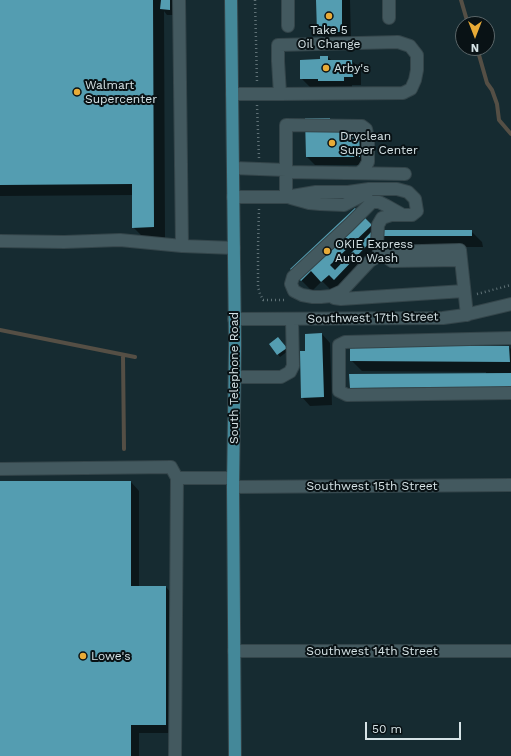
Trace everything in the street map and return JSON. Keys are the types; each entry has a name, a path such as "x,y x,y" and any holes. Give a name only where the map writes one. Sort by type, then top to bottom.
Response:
{"main road":[{"name":"South Telephone Road","path":"231,0 235,377 233,483 235,756"}],"street":[{"path":"179,0 182,246"},
{"path":"288,0 288,26"},
{"path":"389,0 389,18"},
{"path":"232,94 280,94 403,93 411,89 415,80 417,70 416,55 410,46 398,42 278,45 280,94"},
{"path":"286,197 286,125 362,126 366,129 368,138 368,162 364,169 359,173"},
{"path":"233,168 405,174"},
{"path":"286,197 316,192 348,192 369,189 397,189 408,192 416,199 417,211 412,215 391,215 382,218 378,225 377,244 384,254 392,261 461,255 467,315"},
{"path":"233,198 347,198 383,189"},
{"path":"403,215 379,202 372,202 293,276 291,284 294,291 302,295 321,297 464,291"},
{"path":"0,241 64,242 120,240 182,246 234,248"},
{"path":"342,295 370,261 384,254"},
{"name":"Southwest 17th Street","path":"234,319 444,318 467,315 511,304"},
{"path":"235,377 281,377 290,372 293,366 292,319"},
{"path":"511,338 345,342 339,345 339,391 347,396 511,393"},
{"path":"0,469 172,467 177,478 175,756"},
{"name":"Southwest 15th Street","path":"177,478 233,483 511,486"},
{"name":"Southwest 14th Street","path":"234,651 511,651"}],"building":[{"name":"Walmart Supercenter","path":"0,0 153,0 154,227 132,228 132,184 0,185"},
{"path":"161,0 170,0 170,10 160,9"},
{"name":"Take 5 Oil Change","path":"316,0 342,0 342,32 317,32"},
{"name":"Arby's","path":"320,56 328,56 328,60 352,60 353,77 344,77 344,81 300,79 300,60 320,59"},
{"name":"Dryclean Super Center","path":"305,118 330,118 330,130 359,130 360,157 306,157"},
{"name":"OKIE Express Auto Wash","path":"355,208 372,225 330,265 335,270 373,230 472,230 472,236 376,236 334,280 329,275 321,282 311,271 301,281 290,269"},
{"path":"322,333 324,397 301,398 300,351 305,351 305,334"},
{"path":"278,337 287,348 277,355 269,344"},
{"path":"350,345 509,346 510,362 350,361"},
{"path":"511,373 511,387 350,388 349,374"},
{"name":"Lowe's","path":"0,481 131,481 131,586 166,586 166,725 131,725 131,756 0,756"}],"waterway":[{"path":"461,0 466,16"},
{"path":"479,56 487,83 492,90 497,104 499,120 511,134"},
{"path":"0,330 135,357"},
{"path":"123,355 124,449"}],"place":[{"name":"Take 5 Oil Change","path":"329,16"},
{"name":"Arby's","path":"326,68"},
{"name":"Walmart Supercenter","path":"77,92"},
{"name":"Dryclean Super Center","path":"332,143"},
{"name":"OKIE Express Auto Wash","path":"327,251"},
{"name":"Lowe's","path":"83,656"}]}
